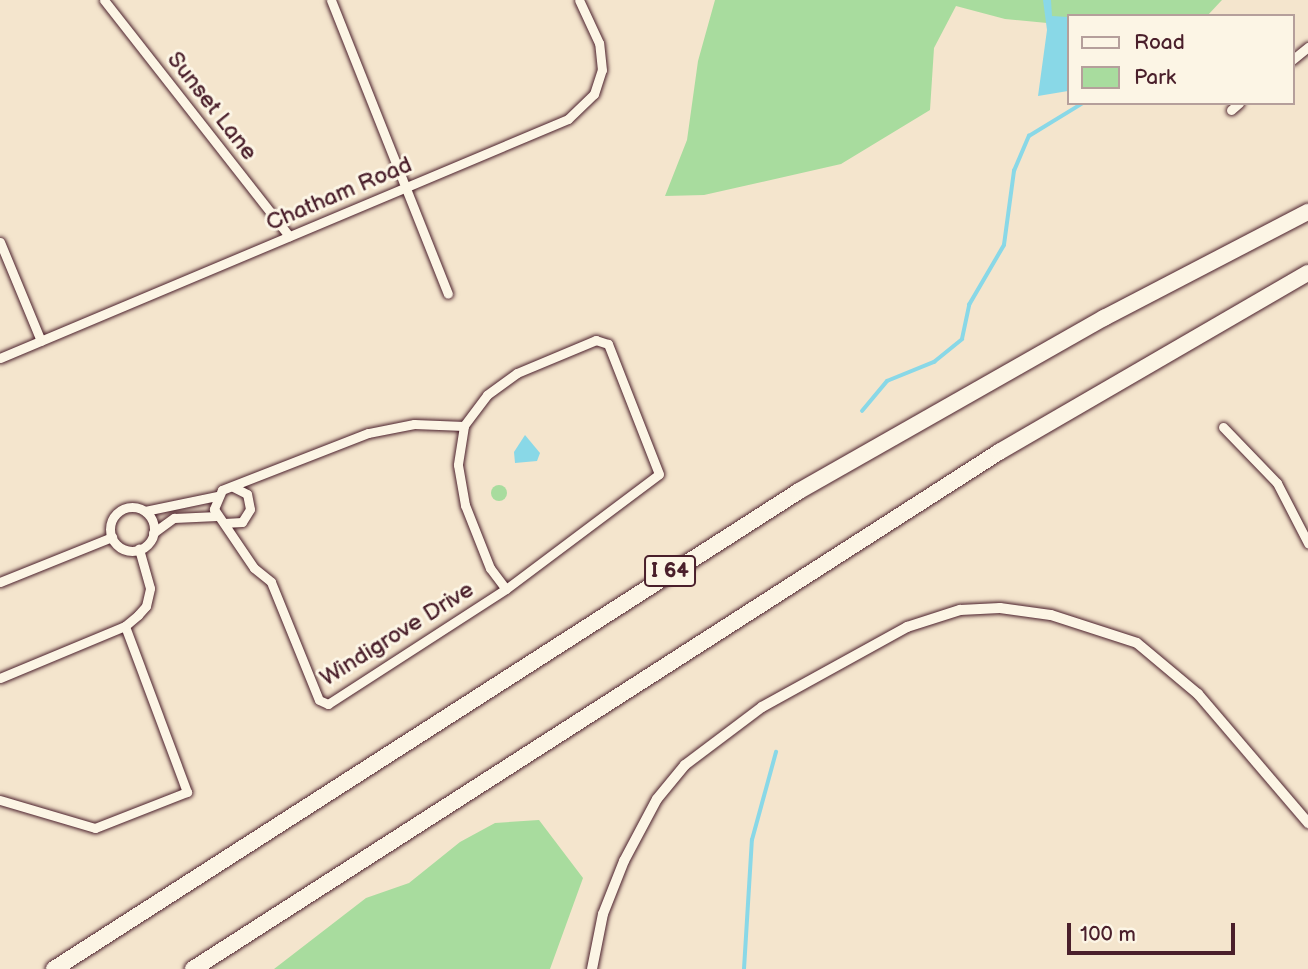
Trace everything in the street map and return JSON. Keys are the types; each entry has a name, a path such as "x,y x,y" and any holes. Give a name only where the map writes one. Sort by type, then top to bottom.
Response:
{"highway":[{"name":"I 64","path":"54,969 799,491 1104,318 1308,212"},
{"path":"192,969 999,452 1308,273"}],"street":[{"name":"Sunset Lane","path":"104,0 289,236"},
{"path":"331,0 449,294"},
{"name":"Chatham Road","path":"0,358 568,119 586,105 599,82 601,57 579,0"},
{"path":"1294,58 1308,47"},
{"path":"1231,110 1237,105"},
{"path":"0,242 41,341"},
{"name":"Windigrove Drive","path":"220,519 254,568 271,582 319,700 328,704 506,589 659,474 608,345 596,341 517,373 487,394 464,426 458,465 465,505 490,568 506,589"},
{"path":"242,522 174,518 153,533 139,549 123,549 112,537 111,523 119,512 132,507 145,511 217,496 233,487 258,480 368,433 414,424 464,426"},
{"path":"1223,427 1277,483 1308,543"},
{"path":"237,540 242,522 250,509 249,499 258,480"},
{"path":"233,487 249,499"},
{"path":"217,496 220,519"},
{"path":"145,511 153,533"},
{"path":"0,582 112,537"},
{"path":"0,678 125,626 149,596 139,549"},
{"path":"592,969 607,902 635,838 657,799 693,757 762,707 881,640 960,610 1000,608 1051,615 1137,643 1198,694 1308,823"},
{"path":"0,800 95,828 187,792 125,626"}],"green space":[{"path":"715,0 1222,0 1209,14 1066,14 1066,25 1005,19 956,6 934,48 930,110 841,164 704,195 665,196 687,140 698,61"},
{"path":"496,485 502,485 507,493 505,499 496,501 491,496 491,490"},
{"path":"539,820 583,878 550,969 274,969 366,898 409,883 460,842 495,823"}],"water":[{"path":"1043,0 1051,0 1052,16 1066,17 1066,91 1038,96 1047,30"},
{"path":"525,435 540,453 537,461 515,463 514,452"}],"waterway":[{"path":"862,411 887,381 934,362 962,339 969,305 1004,245 1014,171 1029,136 1080,105"},
{"path":"744,969 752,840 776,752"}]}
